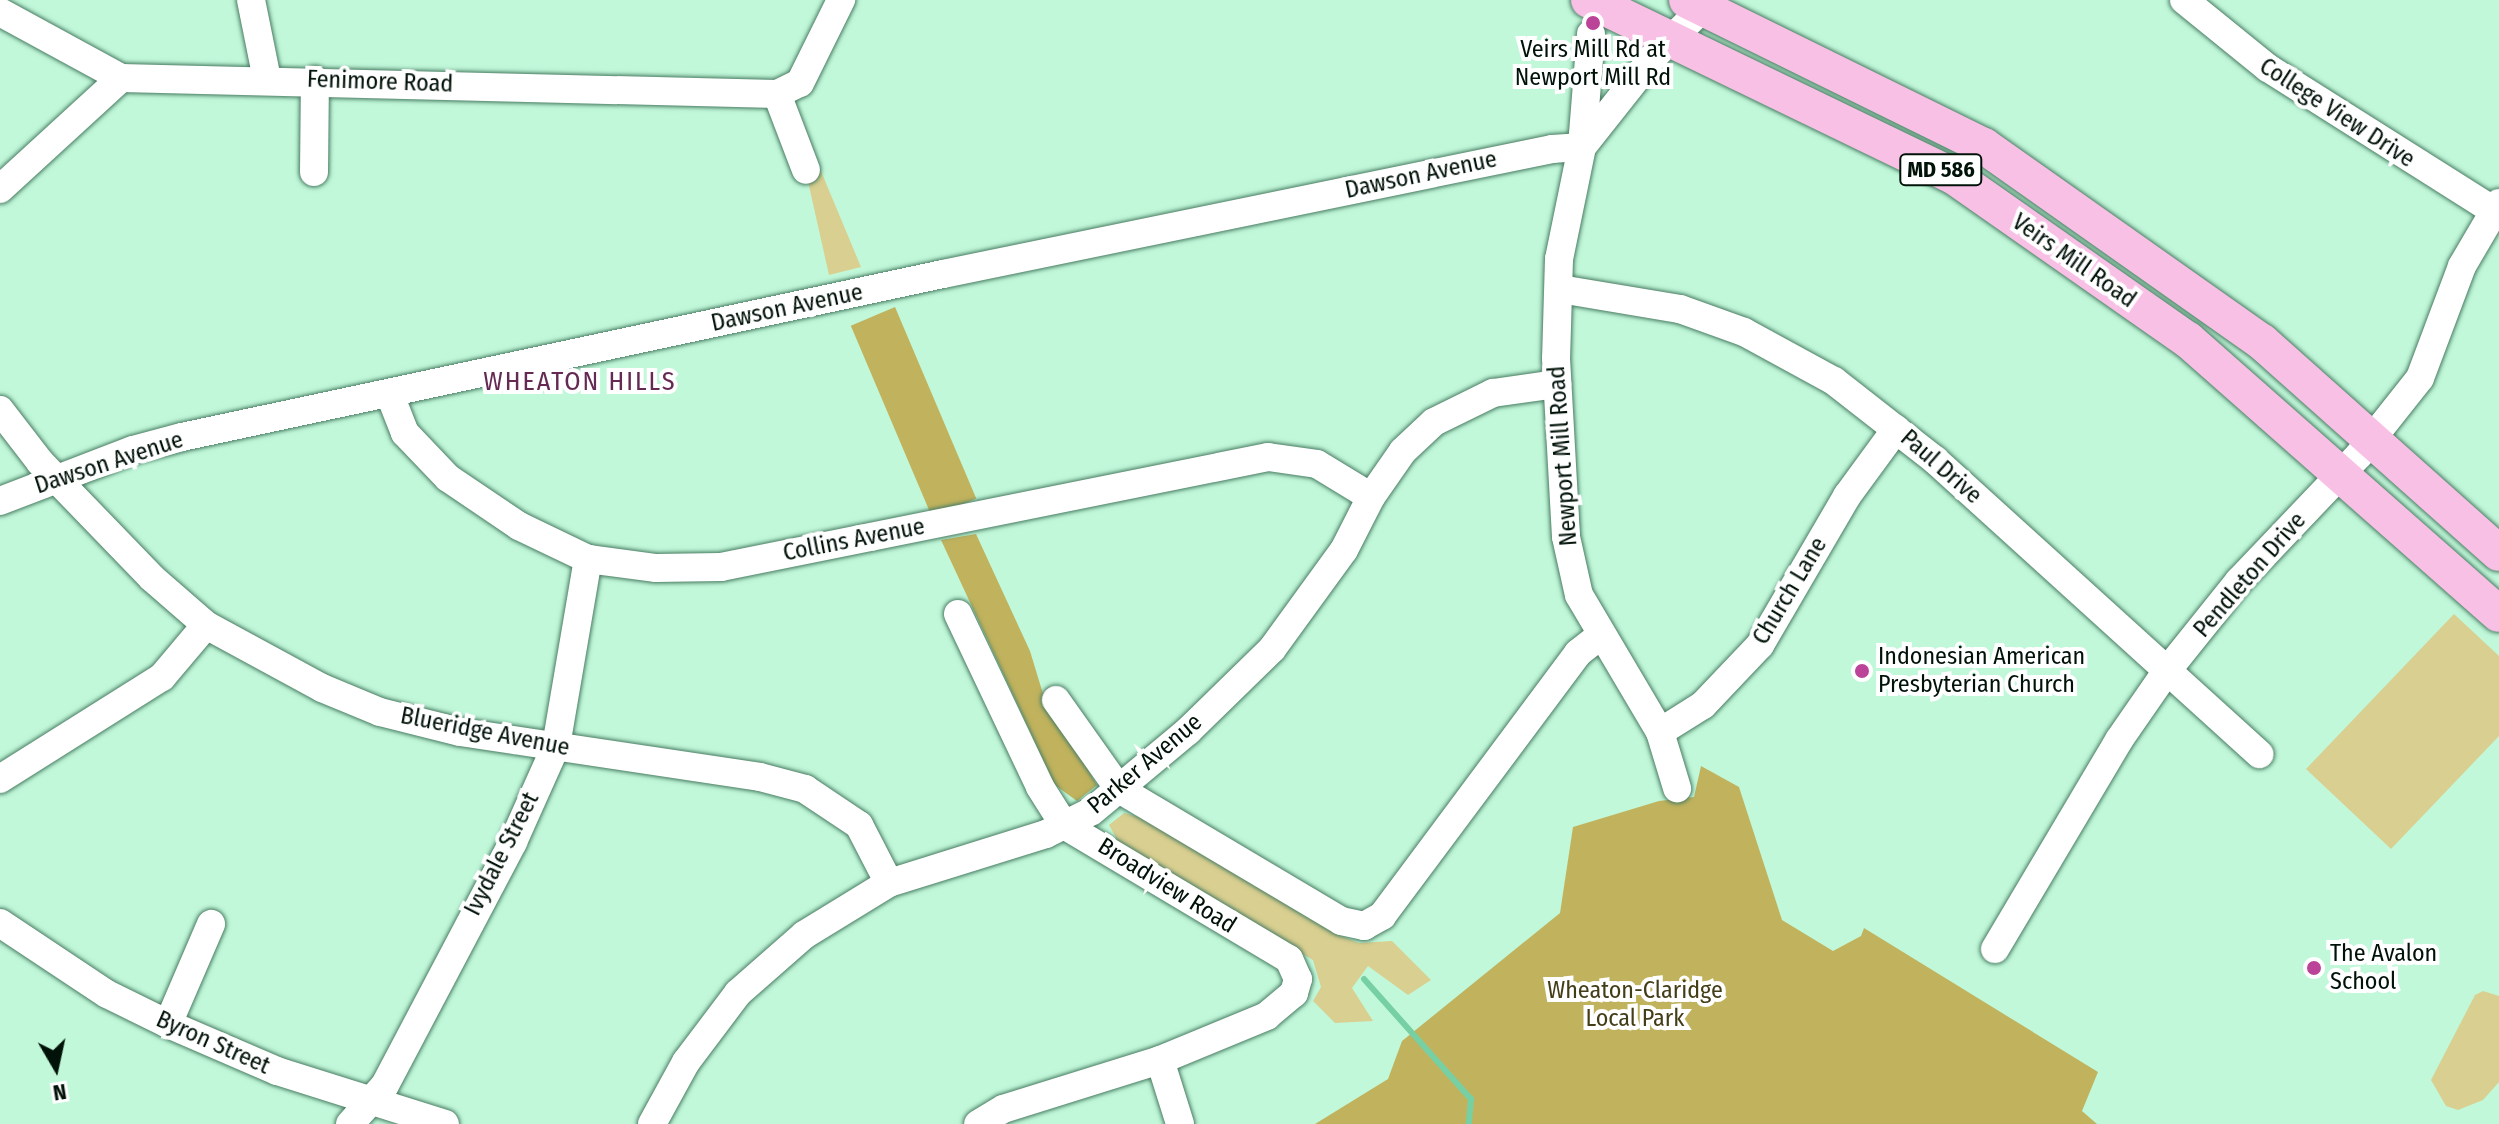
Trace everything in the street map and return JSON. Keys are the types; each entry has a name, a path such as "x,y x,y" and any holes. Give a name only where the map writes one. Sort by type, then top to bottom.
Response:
{"main road":[{"name":"Veirs Mill Road","path":"1700,3 1984,146 2262,342 2373,437 2499,553"},
{"name":"Veirs Mill Road","path":"1590,17 1671,38 1955,177 2188,340 2343,472 2499,614"}],"street":[{"path":"251,0 267,79"},
{"path":"806,170 777,94 800,83 841,0"},
{"name":"College View Drive","path":"2184,0 2268,68 2497,209"},
{"name":"Newport Mill Road","path":"1582,147 1700,3"},
{"name":"Fenimore Road","path":"0,12 121,78 315,80 777,94"},
{"name":"Newport Mill Road","path":"1590,17 1582,147 1559,259 1557,384 1566,537 1579,595 1600,636 1660,732 1677,788"},
{"path":"0,189 121,78"},
{"path":"314,172 315,80"},
{"name":"Dawson Avenue","path":"0,501 59,477 182,437 390,395 943,274 1552,149 1582,147"},
{"name":"Pendleton Drive","path":"1995,949 2119,740 2166,672 2239,581 2343,472 2420,378 2462,266 2497,209"},
{"name":"Paul Drive","path":"1560,289 1680,309 1744,332 1834,381 1896,429 2259,754"},
{"name":"Parker Avenue","path":"652,1124 686,1062 738,993 804,935 889,883 1064,825 1119,789 1188,731 1272,649 1344,550 1371,497 1403,451 1434,422 1493,393 1557,384"},
{"name":"Collins Avenue","path":"390,395 405,433 448,478 519,526 588,559 656,568 721,567 1268,457 1317,464 1371,497"},
{"name":"Blueridge Avenue","path":"0,410 40,462 59,477 152,578 206,625 322,688 380,712 556,746 760,777 805,789 859,825 889,883"},
{"name":"Church Lane","path":"1660,732 1703,705 1760,645 1847,496 1896,429"},
{"name":"Ivydale Street","path":"359,1114 385,1085 513,842 556,746 588,559"},
{"name":"Broadview Road","path":"958,614 1040,787 1064,825 1289,959 1298,979 1294,993 1267,1016 1160,1060"},
{"path":"0,779 150,687 206,625"},
{"path":"1056,700 1097,766 1119,789 1341,921 1364,926 1382,916 1578,653 1600,636"},
{"name":"Byron Street","path":"0,923 107,994 359,1114 445,1124"},
{"path":"168,1024 211,924"},
{"path":"978,1124 1003,1109 1160,1060 1180,1124"}],"shaded area":[{"path":"818,164 861,267 829,275 807,177"},
{"path":"2454,614 2499,656 2499,736 2391,849 2306,769"},
{"path":"1124,813 1143,818 1341,936 1359,943 1392,941 1431,980 1408,995 1368,966 1352,988 1373,1021 1335,1023 1313,1001 1321,987 1313,960 1122,848 1109,825"},
{"path":"2483,991 2499,996 2499,1082 2483,1100 2458,1110 2446,1106 2431,1080 2475,995"}],"green space":[{"path":"895,307 976,498 932,517 851,326"},
{"path":"976,534 1030,651 1044,697 1097,785 1077,801 1055,785 941,540"},
{"name":"Wheaton-Claridge Local Park","path":"1701,766 1739,787 1782,920 1833,951 1861,936 1864,928 2098,1072 2082,1111 2097,1124 1315,1124 1388,1079 1402,1041 1560,913 1573,827 1659,801 1694,797"}],"waterway":[{"path":"1364,979 1471,1099 1469,1124"}],"place":[{"name":"Veirs Mill Rd at Newport Mill Rd","path":"1593,23"},
{"name":"Indonesian American Presbyterian Church","path":"1862,671"},
{"name":"The Avalon School","path":"2314,968"}],"district":[{"name":"WHEATON HILLS","path":"580,382"}]}
